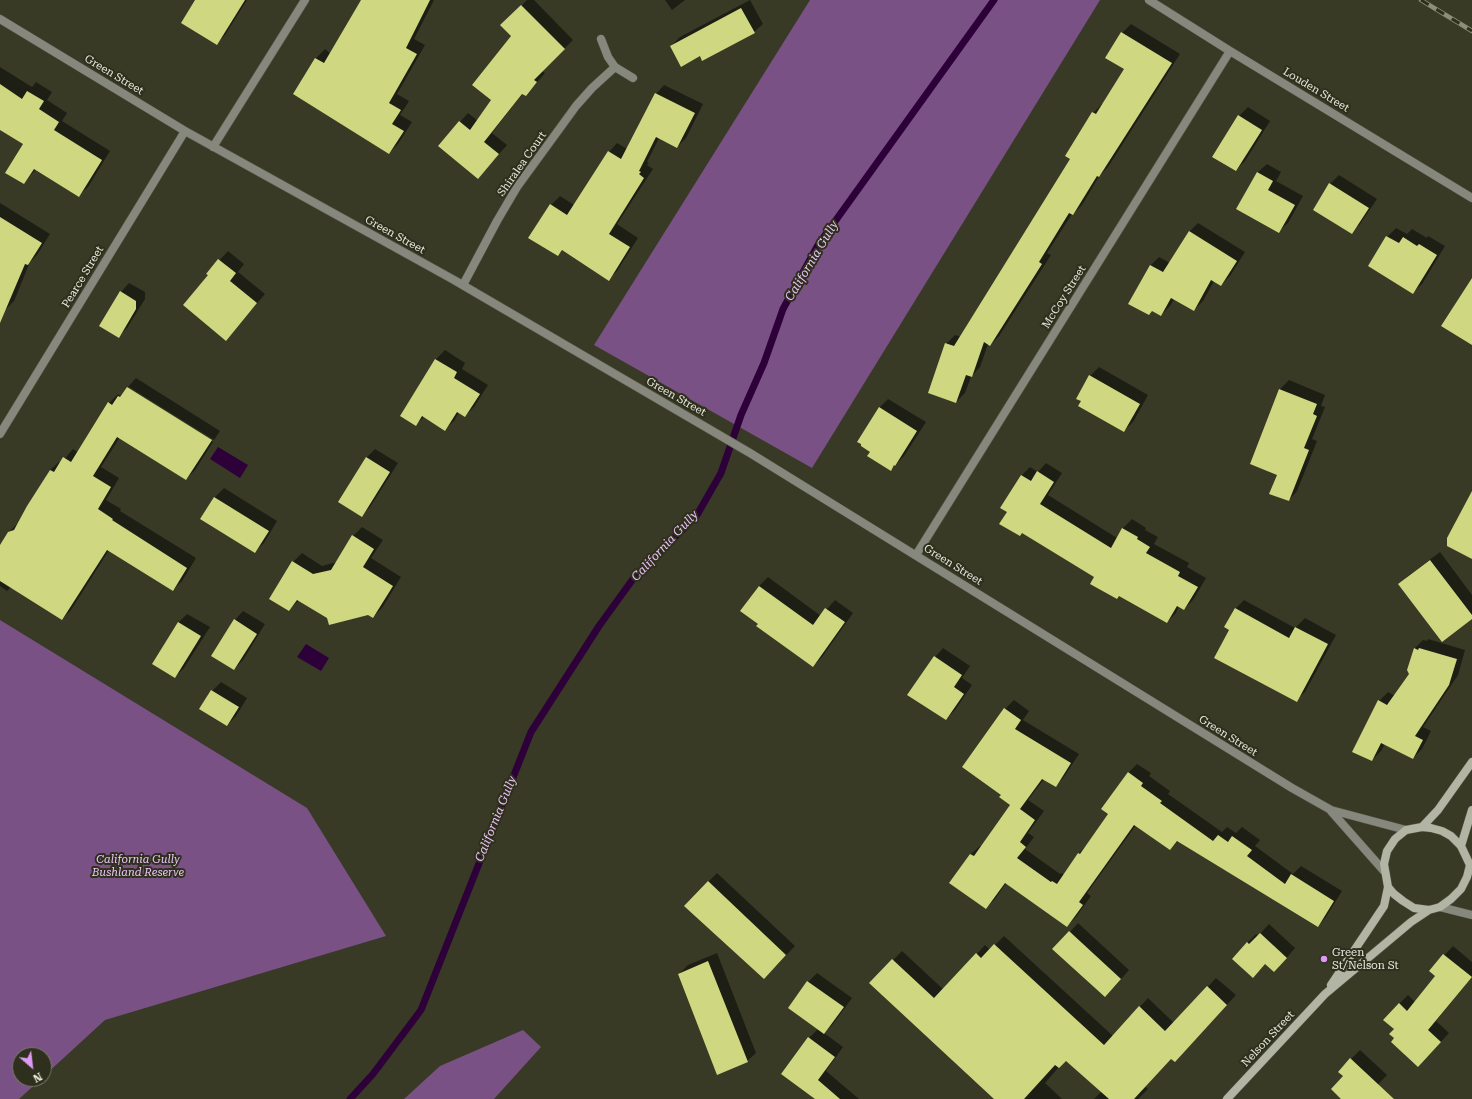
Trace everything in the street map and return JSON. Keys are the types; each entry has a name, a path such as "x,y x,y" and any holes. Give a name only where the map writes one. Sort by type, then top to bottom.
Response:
{"street":[{"path":"213,147 305,0"},
{"name":"Louden Street","path":"1149,0 1472,198"},
{"name":"Green Street","path":"0,19 185,131 463,285 750,453 1285,784 1331,810 1406,830"},
{"path":"601,39 608,57 615,67 633,78"},
{"name":"McCoy Street","path":"916,555 1230,51"},
{"name":"Shiralea Court","path":"463,285 497,220 517,187 576,106 592,88 615,67"},
{"name":"Pearce Street","path":"0,434 185,131"},
{"path":"1422,827 1438,810 1472,762"},
{"name":"Green Street","path":"1331,810 1384,871"},
{"path":"1461,846 1472,810"},
{"path":"1422,827 1442,831 1451,836 1461,846 1471,866 1461,889 1440,907 1429,910 1414,908 1403,901 1388,887 1384,871 1387,851 1395,840 1406,830 1422,827"},
{"name":"Nelson Street","path":"1325,994 1384,906 1388,887"},
{"path":"1440,907 1472,916"},
{"name":"Nelson Street","path":"1227,1099 1325,994 1411,922 1429,910"}],"green space":[{"path":"810,0 1100,0 812,468 594,345"},
{"name":"California Gully Bushland Reserve","path":"0,620 307,808 386,936 105,1020 52,1069 52,1047 12,1047 12,1087 32,1087 19,1099 0,1099"},
{"path":"523,1030 541,1047 494,1099 404,1099 440,1066"}],"shaded area":[{"path":"218,447 248,465 240,478 210,459"},
{"path":"306,644 329,658 321,671 297,657"}],"building":[{"path":"195,0 245,0 217,45 181,23"},
{"path":"361,0 430,0 406,48 417,54 389,103 401,110 392,124 404,131 389,154 293,94 315,58 324,63"},
{"path":"521,5 565,49 534,80 537,82 526,96 522,94 484,142 499,154 478,179 438,146 459,121 470,130 491,100 472,85 511,36 500,25"},
{"path":"741,8 755,33 702,61 700,56 681,67 670,46"},
{"path":"1121,32 1172,63 1073,215 1069,213 1039,262 1042,264 990,346 984,342 972,377 966,375 956,403 928,393 945,343 954,346 1070,159 1065,156 1092,112 1096,114 1124,69 1105,58"},
{"path":"0,84 22,99 27,91 44,101 39,109 59,122 54,130 102,160 79,197 34,169 24,184 5,173 23,144 0,130"},
{"path":"655,93 695,113 677,148 656,137 639,171 641,172 639,174 644,178 609,234 630,247 609,281 562,250 558,256 528,238 550,204 567,215 608,151 621,159"},
{"path":"1238,115 1262,130 1236,171 1212,157"},
{"path":"1257,172 1273,181 1268,190 1295,205 1279,233 1236,209"},
{"path":"1329,183 1369,208 1352,234 1313,210"},
{"path":"0,217 42,243 28,265 25,264 0,323"},
{"path":"1189,231 1237,261 1221,286 1211,280 1194,311 1171,298 1161,316 1152,311 1149,315 1128,304 1150,265 1163,272"},
{"path":"1386,236 1399,243 1403,237 1417,246 1419,244 1437,255 1413,294 1368,266"},
{"path":"218,259 236,273 230,281 257,303 226,341 183,305 208,275 206,274"},
{"path":"1472,278 1472,345 1441,326"},
{"path":"120,291 136,301 136,309 119,338 99,326"},
{"path":"435,359 457,372 454,378 480,394 465,417 457,412 445,431 422,416 416,426 400,416"},
{"path":"1089,375 1140,404 1124,432 1078,406 1081,401 1076,399"},
{"path":"127,387 212,440 186,480 117,437 93,476 111,487 98,509 113,519 112,520 187,568 173,591 107,550 62,620 0,581 0,545 8,532 14,530 27,506 50,470 54,472 63,457 71,462 108,402 112,405"},
{"path":"1279,389 1317,404 1313,414 1317,416 1304,448 1309,450 1289,501 1269,494 1277,475 1250,464"},
{"path":"879,407 917,431 891,471 867,456 870,452 857,442"},
{"path":"366,457 390,472 362,517 338,502"},
{"path":"1037,471 1054,482 1040,504 1111,548 1122,528 1138,537 1137,539 1150,547 1146,553 1180,572 1178,576 1198,587 1184,610 1177,606 1167,623 1119,596 1117,599 1090,584 1094,577 1022,533 1020,536 999,524 1007,512 1000,508 1021,475 1031,481"},
{"path":"1472,491 1472,559 1447,546 1447,538"},
{"path":"214,497 269,531 255,553 200,519"},
{"path":"352,535 374,549 363,567 393,586 373,618 368,615 329,625 327,618 297,600 289,611 269,599 292,561 313,574 331,570"},
{"path":"1430,560 1472,615 1472,619 1442,642 1398,584"},
{"path":"759,586 813,625 825,608 845,622 813,667 756,626 758,624 740,611"},
{"path":"1235,608 1289,638 1295,627 1328,644 1297,702 1214,658 1229,630 1224,627"},
{"path":"234,619 257,634 234,670 211,656"},
{"path":"178,622 201,636 175,678 152,664"},
{"path":"1414,648 1418,650 1419,648 1457,659 1449,685 1415,736 1423,740 1413,759 1381,743 1372,761 1352,752 1378,700 1387,705 1409,674 1407,670"},
{"path":"934,656 962,675 954,687 964,694 946,720 907,695"},
{"path":"211,690 239,707 227,726 199,709"},
{"path":"1004,708 1021,720 1015,729 1071,763 1056,787 1042,779 1020,809 1035,820 1020,842 1026,847 1017,858 1051,882 1052,881 1057,884 1078,853 1080,854 1108,814 1101,809 1128,772 1143,783 1141,786 1162,801 1160,803 1213,841 1218,835 1228,842 1232,836 1252,850 1247,856 1285,884 1291,874 1334,901 1318,927 1177,841 1170,850 1134,825 1079,902 1083,905 1067,927 1005,883 986,909 949,883 970,854 974,856 1010,805 999,797 1001,795 962,767"},
{"path":"708,881 786,955 764,979 684,906"},
{"path":"1069,931 1121,979 1105,997 1052,949"},
{"path":"1260,933 1287,958 1274,972 1265,964 1253,978 1232,959 1247,942 1249,944"},
{"path":"994,944 1104,1045 1139,1006 1165,1031 1207,986 1227,1005 1175,1062 1171,1059 1134,1099 1109,1099 1066,1061 1059,1068 1055,1065 1024,1099 994,1099 869,983 892,959 934,998 976,953 981,958"},
{"path":"1443,954 1472,977 1428,1030 1441,1042 1418,1067 1391,1042 1394,1038 1389,1034 1394,1029 1383,1020 1399,1003 1407,1011 1435,976 1429,971"},
{"path":"708,961 748,1062 717,1075 678,974"},
{"path":"807,981 844,1007 824,1034 788,1008"},
{"path":"808,1037 835,1057 818,1080 840,1099 815,1099 781,1074"},
{"path":"1350,1058 1394,1099 1341,1099 1331,1089 1343,1076 1338,1072"}],"waterway":[{"name":"California Gully","path":"350,1099 373,1074 421,1010 531,732 599,626 633,579 697,515 721,473 741,415 764,363 783,309 818,245 994,0"}],"railway":[{"path":"1421,0 1472,31"}],"place":[{"name":"Green St/Nelson St","path":"1324,959"}]}
